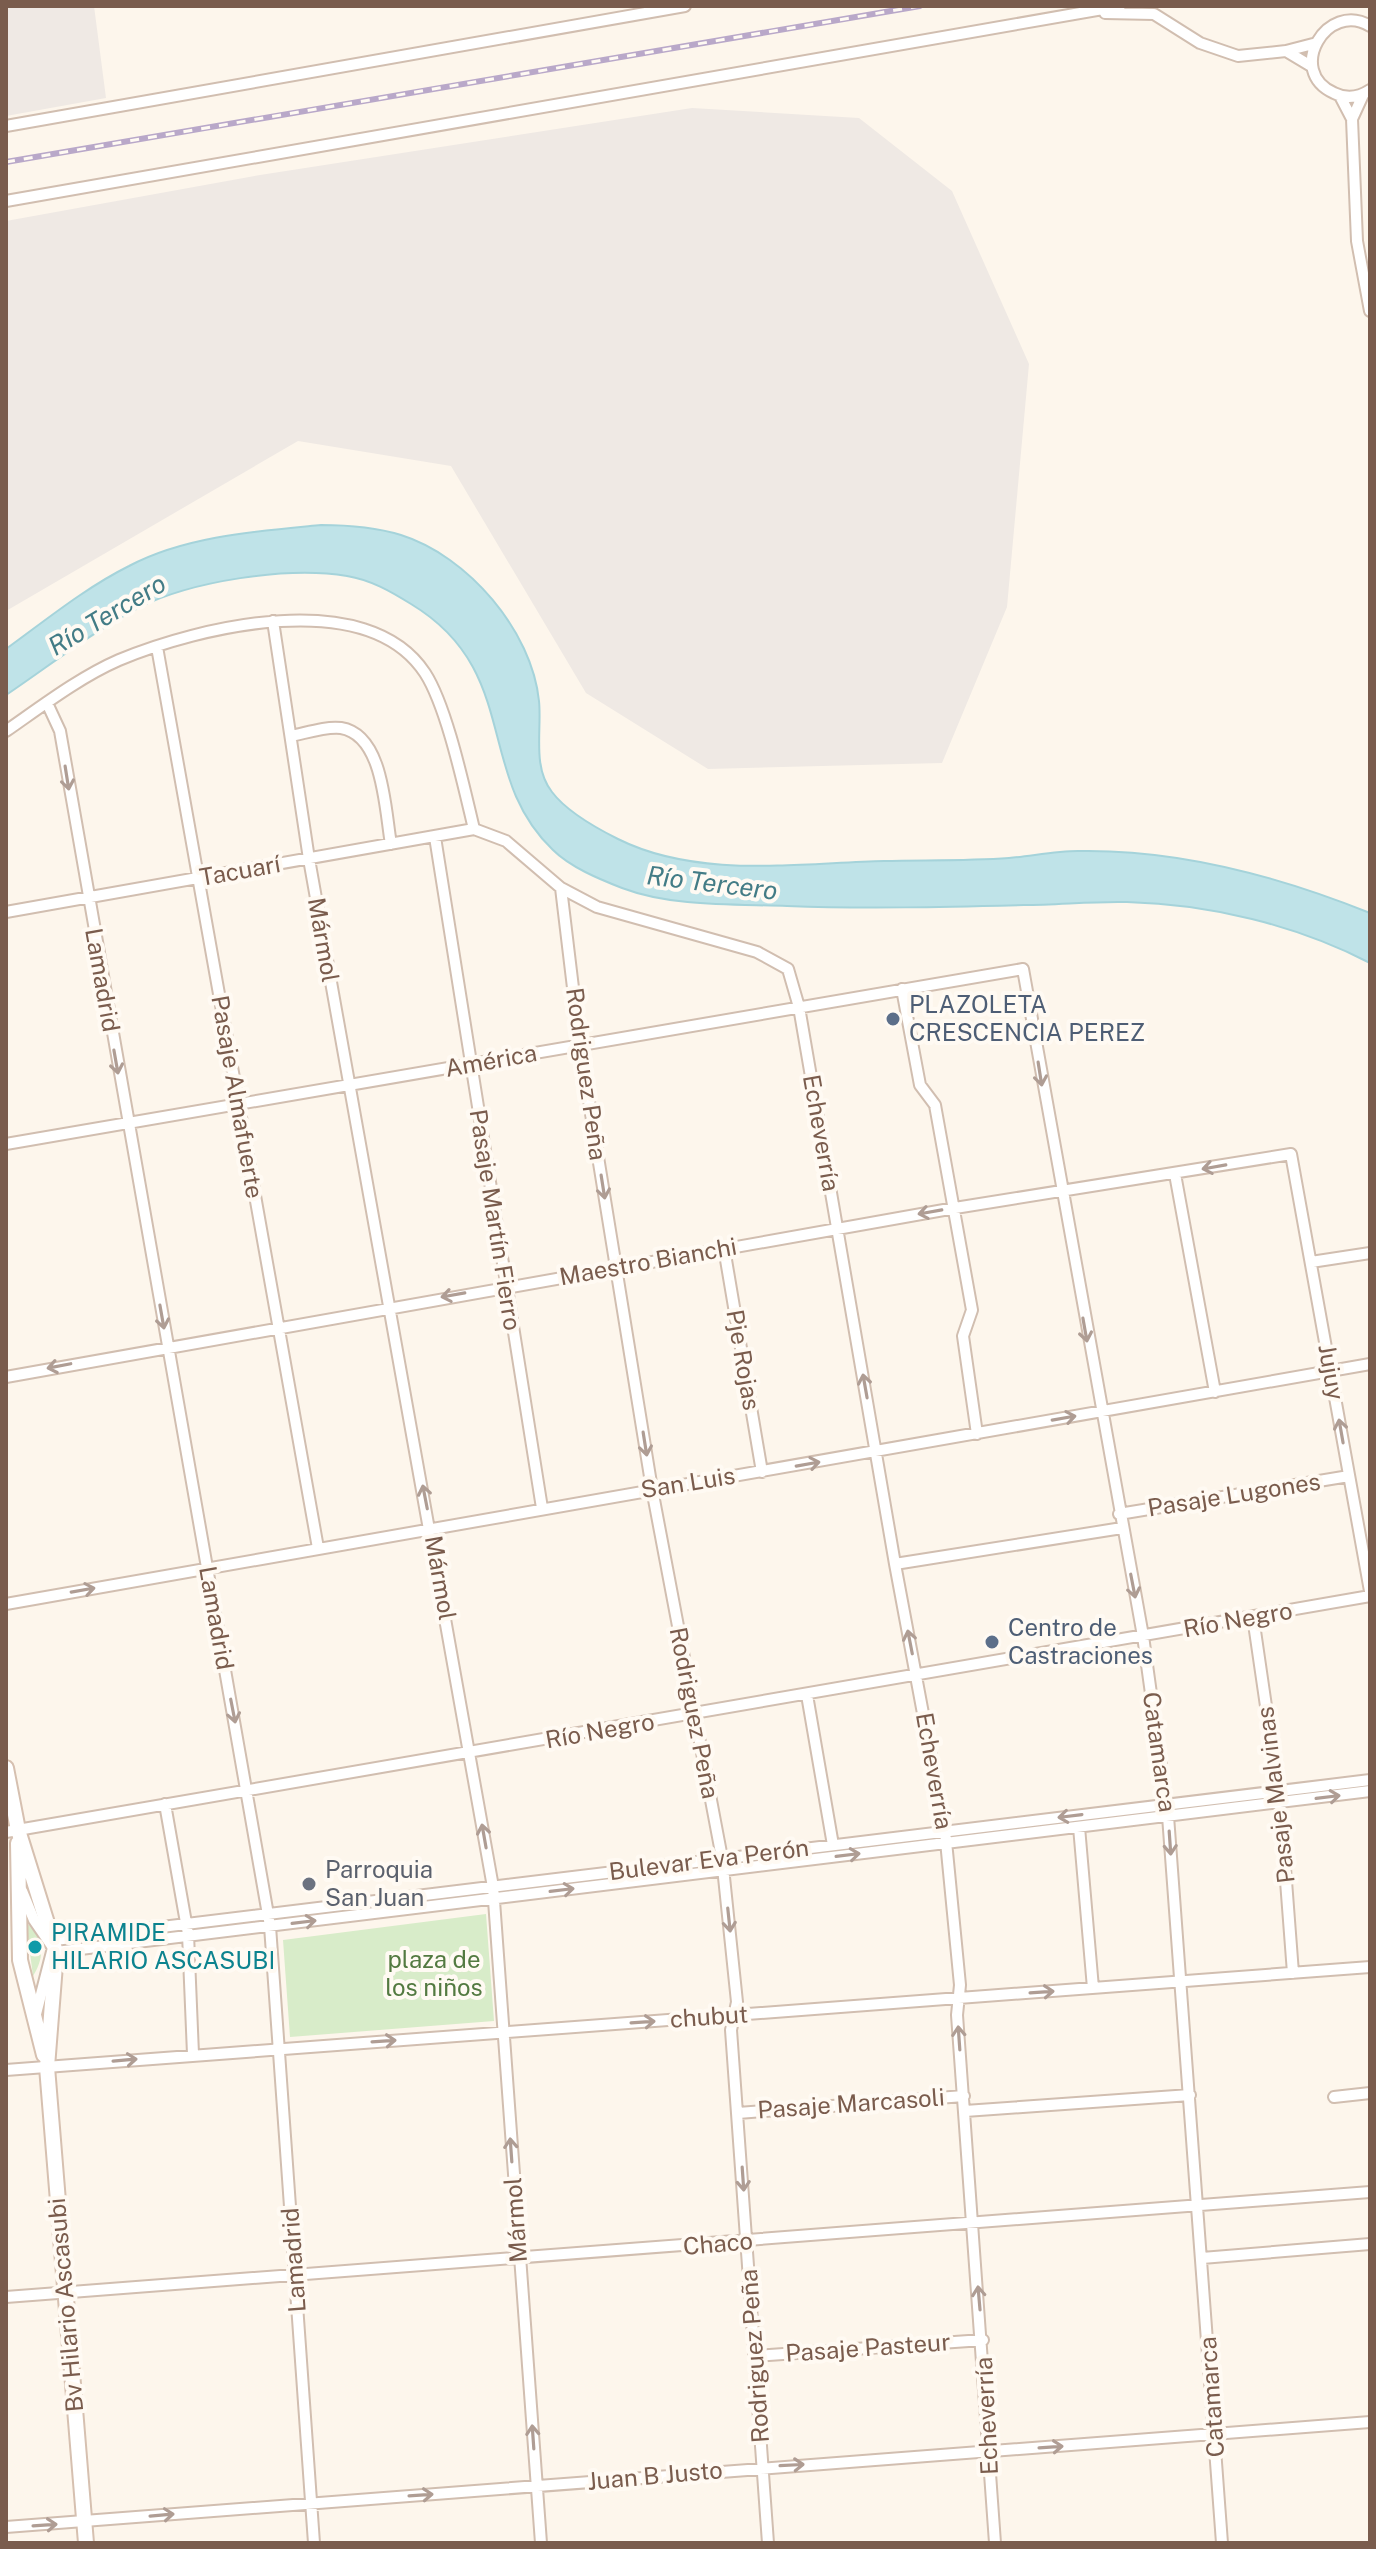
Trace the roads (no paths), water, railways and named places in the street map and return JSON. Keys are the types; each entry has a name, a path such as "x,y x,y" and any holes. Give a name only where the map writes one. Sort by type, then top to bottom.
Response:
{"main road":[{"path":"6,1768 18,1881 20,1960 47,2067"},
{"path":"12,1831 54,1946 47,2067"},
{"name":"Bv Hilario Ascasubi","path":"47,2067 86,2543"}],"street":[{"path":"609,6 609,19"},
{"path":"6,126 685,6"},
{"path":"6,201 1120,6"},
{"path":"1079,13 1154,14 1200,43 1238,56 1286,51 1313,44"},
{"path":"1370,26 1363,21 1343,19 1325,27 1313,44 1311,66 1316,79 1340,96 1352,119 1357,241 1370,311"},
{"path":"1286,51 1311,66"},
{"path":"1340,96 1366,93"},
{"path":"1352,119 1366,93"},
{"path":"6,731 117,661 157,647 273,621 302,619 346,625 387,640 412,659 431,685 474,829 506,841 561,888"},
{"name":"Mármol","path":"273,621 309,859 431,1528 493,1893 541,2543"},
{"name":"Pasaje Almafuerte","path":"157,647 318,1548"},
{"name":"Lamadrid","path":"47,703 60,731 126,1123 248,1789 269,1920 314,2543"},
{"path":"291,736 339,728 350,731 372,750 391,844"},
{"name":"Tacuarí","path":"6,912 474,829"},
{"name":"Pasaje Martín Fierro","path":"435,837 542,1508"},
{"name":"Echeverría","path":"561,888 597,907 757,952 780,962 788,969 799,1007 895,1564 947,1843 995,2543"},
{"name":"Rodriguez Peña","path":"561,888 580,1046 652,1489 724,1870 737,2002 731,2030 768,2543"},
{"name":"América","path":"6,1144 1023,969"},
{"name":"Catamarca","path":"1023,969 1060,1192 1143,1636 1167,1811 1222,2543"},
{"path":"902,989 920,1085 935,1105 955,1208 972,1310 963,1336 977,1434"},
{"name":"Maestro Bianchi","path":"6,1377 167,1345 724,1248 1291,1154"},
{"name":"Jujuy","path":"1291,1154 1370,1593"},
{"path":"1175,1174 1215,1392"},
{"name":"Pje Rojas","path":"724,1248 762,1472"},
{"path":"1311,1262 1370,1253"},
{"name":"San Luis","path":"6,1604 1370,1364"},
{"name":"Pasaje Lugones","path":"1119,1514 1349,1476"},
{"name":"Pasaje Lugones","path":"895,1564 1122,1528"},
{"name":"Río Negro","path":"12,1831 694,1715 1253,1617 1370,1593"},
{"name":"Pasaje Malvinas","path":"1253,1617 1280,1797 1293,1973"},
{"path":"807,1695 833,1845"},
{"name":"Bulevar Eva Perón","path":"1280,1797 1370,1780"},
{"name":"Bulevar Eva Perón","path":"493,1893 722,1858 945,1831 1167,1811 1280,1797 1370,1791"},
{"path":"165,1804 188,1934 193,2054"},
{"name":"Bulevar Eva Perón","path":"54,1946 188,1934 269,1920 493,1893 724,1870 1079,1827 1167,1811"},
{"path":"1079,1827 1093,1988"},
{"path":"18,1881 34,1920 54,1946 35,2019"},
{"name":"Bulevar Eva Perón","path":"54,1946 185,1922 269,1920"},
{"name":"chubut","path":"6,2070 1370,1967"},
{"path":"1334,2097 1370,2093"},
{"name":"Pasaje Marcasoli","path":"965,2111 1190,2095"},
{"name":"Pasaje Marcasoli","path":"738,2113 964,2096"},
{"name":"Chaco","path":"6,2297 519,2260 1370,2192"},
{"path":"1202,2258 1370,2244"},
{"name":"Pasaje Pasteur","path":"754,2356 983,2340"},
{"name":"Juan B Justo","path":"6,2527 536,2487 763,2466 1370,2422"}],"water":[{"name":"Río Tercero","path":"321,525 352,526 401,535 426,545 472,578 510,623 524,648 539,701 542,771 552,792 591,825 649,852 681,860 749,866 993,859 1078,851 1190,860 1300,887 1370,913 1370,963 1282,928 1190,907 1114,902 876,908 725,904 661,899 622,888 568,862 553,850 529,821 513,789 484,692 469,660 446,631 396,595 372,583 347,576 297,573 240,578 160,598 104,628 6,695 6,649 113,575 151,556 198,541"}],"railway":[{"path":"6,162 920,6"}],"place":[{"name":"PLAZOLETA CRESCENCIA PEREZ","path":"893,1019"},
{"name":"Centro de Castraciones","path":"992,1642"},
{"name":"Parroquia San Juan","path":"309,1884"},
{"name":"PIRAMIDE HILARIO ASCASUBI","path":"35,1947"}],"park label":[{"name":"plaza de los niños","path":"434,1974"}]}
